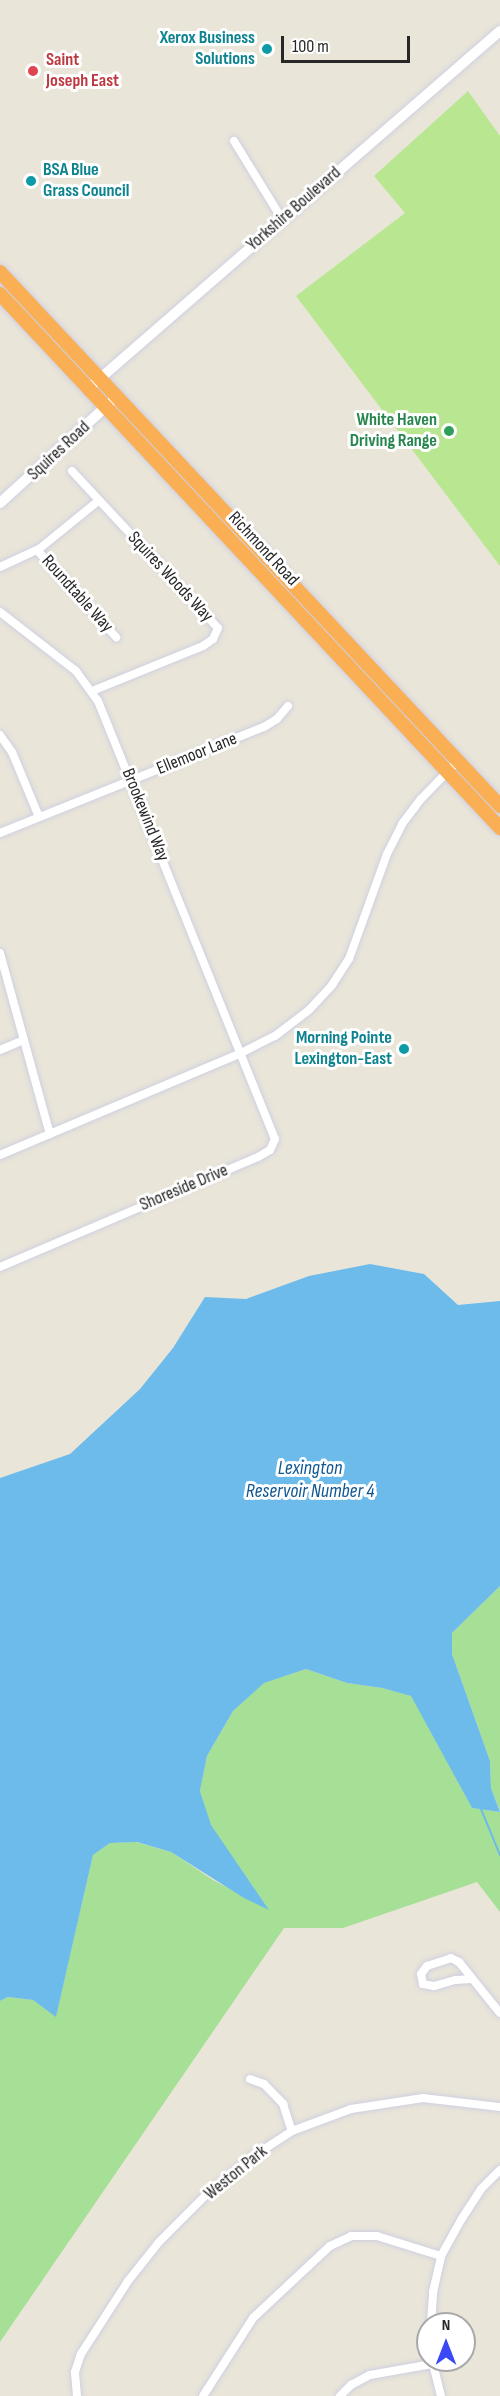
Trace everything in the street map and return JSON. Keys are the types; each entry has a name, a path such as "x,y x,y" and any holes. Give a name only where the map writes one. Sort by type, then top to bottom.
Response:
{"highway":[{"name":"Richmond Road","path":"0,272 111,402 500,828"},
{"name":"Richmond Road","path":"0,294 94,383"},
{"name":"Richmond Road","path":"111,402 500,806"}],"street":[{"name":"Yorkshire Boulevard","path":"94,383 500,32"},
{"path":"234,141 282,219"},
{"name":"Squires Road","path":"0,503 111,402"},
{"name":"Squires Woods Way","path":"72,471 218,628 213,639 203,646 92,691"},
{"path":"0,567 37,550 98,501"},
{"name":"Roundtable Way","path":"37,550 116,637"},
{"name":"Brookewind Way","path":"0,612 69,665 92,691 131,781 241,1053"},
{"name":"Ellemoor Lane","path":"0,833 264,728 277,719 288,706"},
{"path":"0,735 12,752 39,817"},
{"path":"0,1155 241,1053 275,1036 297,1021 332,985 359,937 394,839 411,811 458,761"},
{"path":"0,953 50,1134"},
{"path":"0,1050 24,1040"},
{"name":"Shoreside Drive","path":"0,1267 270,1150 275,1139 241,1053"},
{"path":"471,1979 455,1980 435,1986 423,1983 421,1974 427,1966 451,1958 459,1962 500,2013"},
{"path":"250,2079 264,2084 283,2104 292,2131"},
{"name":"Weston Park","path":"77,2396 75,2372 81,2354 128,2281 159,2242 205,2196 247,2162 292,2131 351,2109 423,2098 500,2107"},
{"path":"432,2312 433,2292 441,2256 482,2189 500,2170"},
{"path":"203,2396 253,2318 330,2246 351,2236 377,2236 441,2256"},
{"path":"340,2396 351,2385 370,2376 416,2366"},
{"path":"435,2372 441,2396"}],"green space":[{"name":"White Haven Driving Range","path":"468,91 500,136 500,566 296,296 405,213 374,176"},
{"path":"500,1586 500,1811 491,1788 490,1761 452,1654 452,1633"},
{"path":"306,1669 347,1683 382,1688 412,1696 472,1808 500,1812 500,1912 477,1882 343,1928 284,1928 0,2342 0,2001 8,1997 33,2000 56,2016 93,1855 110,1843 136,1842 171,1852 213,1880 268,1909 210,1825 200,1791 207,1756 233,1711 263,1683"}],"water":[{"name":"Lexington Reservoir Number 4","path":"370,1264 424,1274 458,1305 500,1301 500,1586 452,1633 452,1654 490,1761 491,1788 500,1812 472,1808 411,1696 382,1688 347,1683 306,1669 264,1683 233,1711 207,1756 200,1791 211,1825 269,1910 244,1898 171,1852 137,1842 110,1843 93,1855 56,2017 33,2000 8,1997 0,2001 0,1478 70,1454 140,1389 173,1348 205,1297 246,1299 309,1276"}],"waterway":[{"path":"481,1809 500,1855"}],"place":[{"name":"Xerox Business Solutions","path":"267,49"},
{"name":"Saint Joseph East","path":"33,71"},
{"name":"BSA Blue Grass Council","path":"31,181"},
{"name":"White Haven Driving Range","path":"449,431"},
{"name":"Morning Pointe Lexington-East","path":"404,1049"}]}
